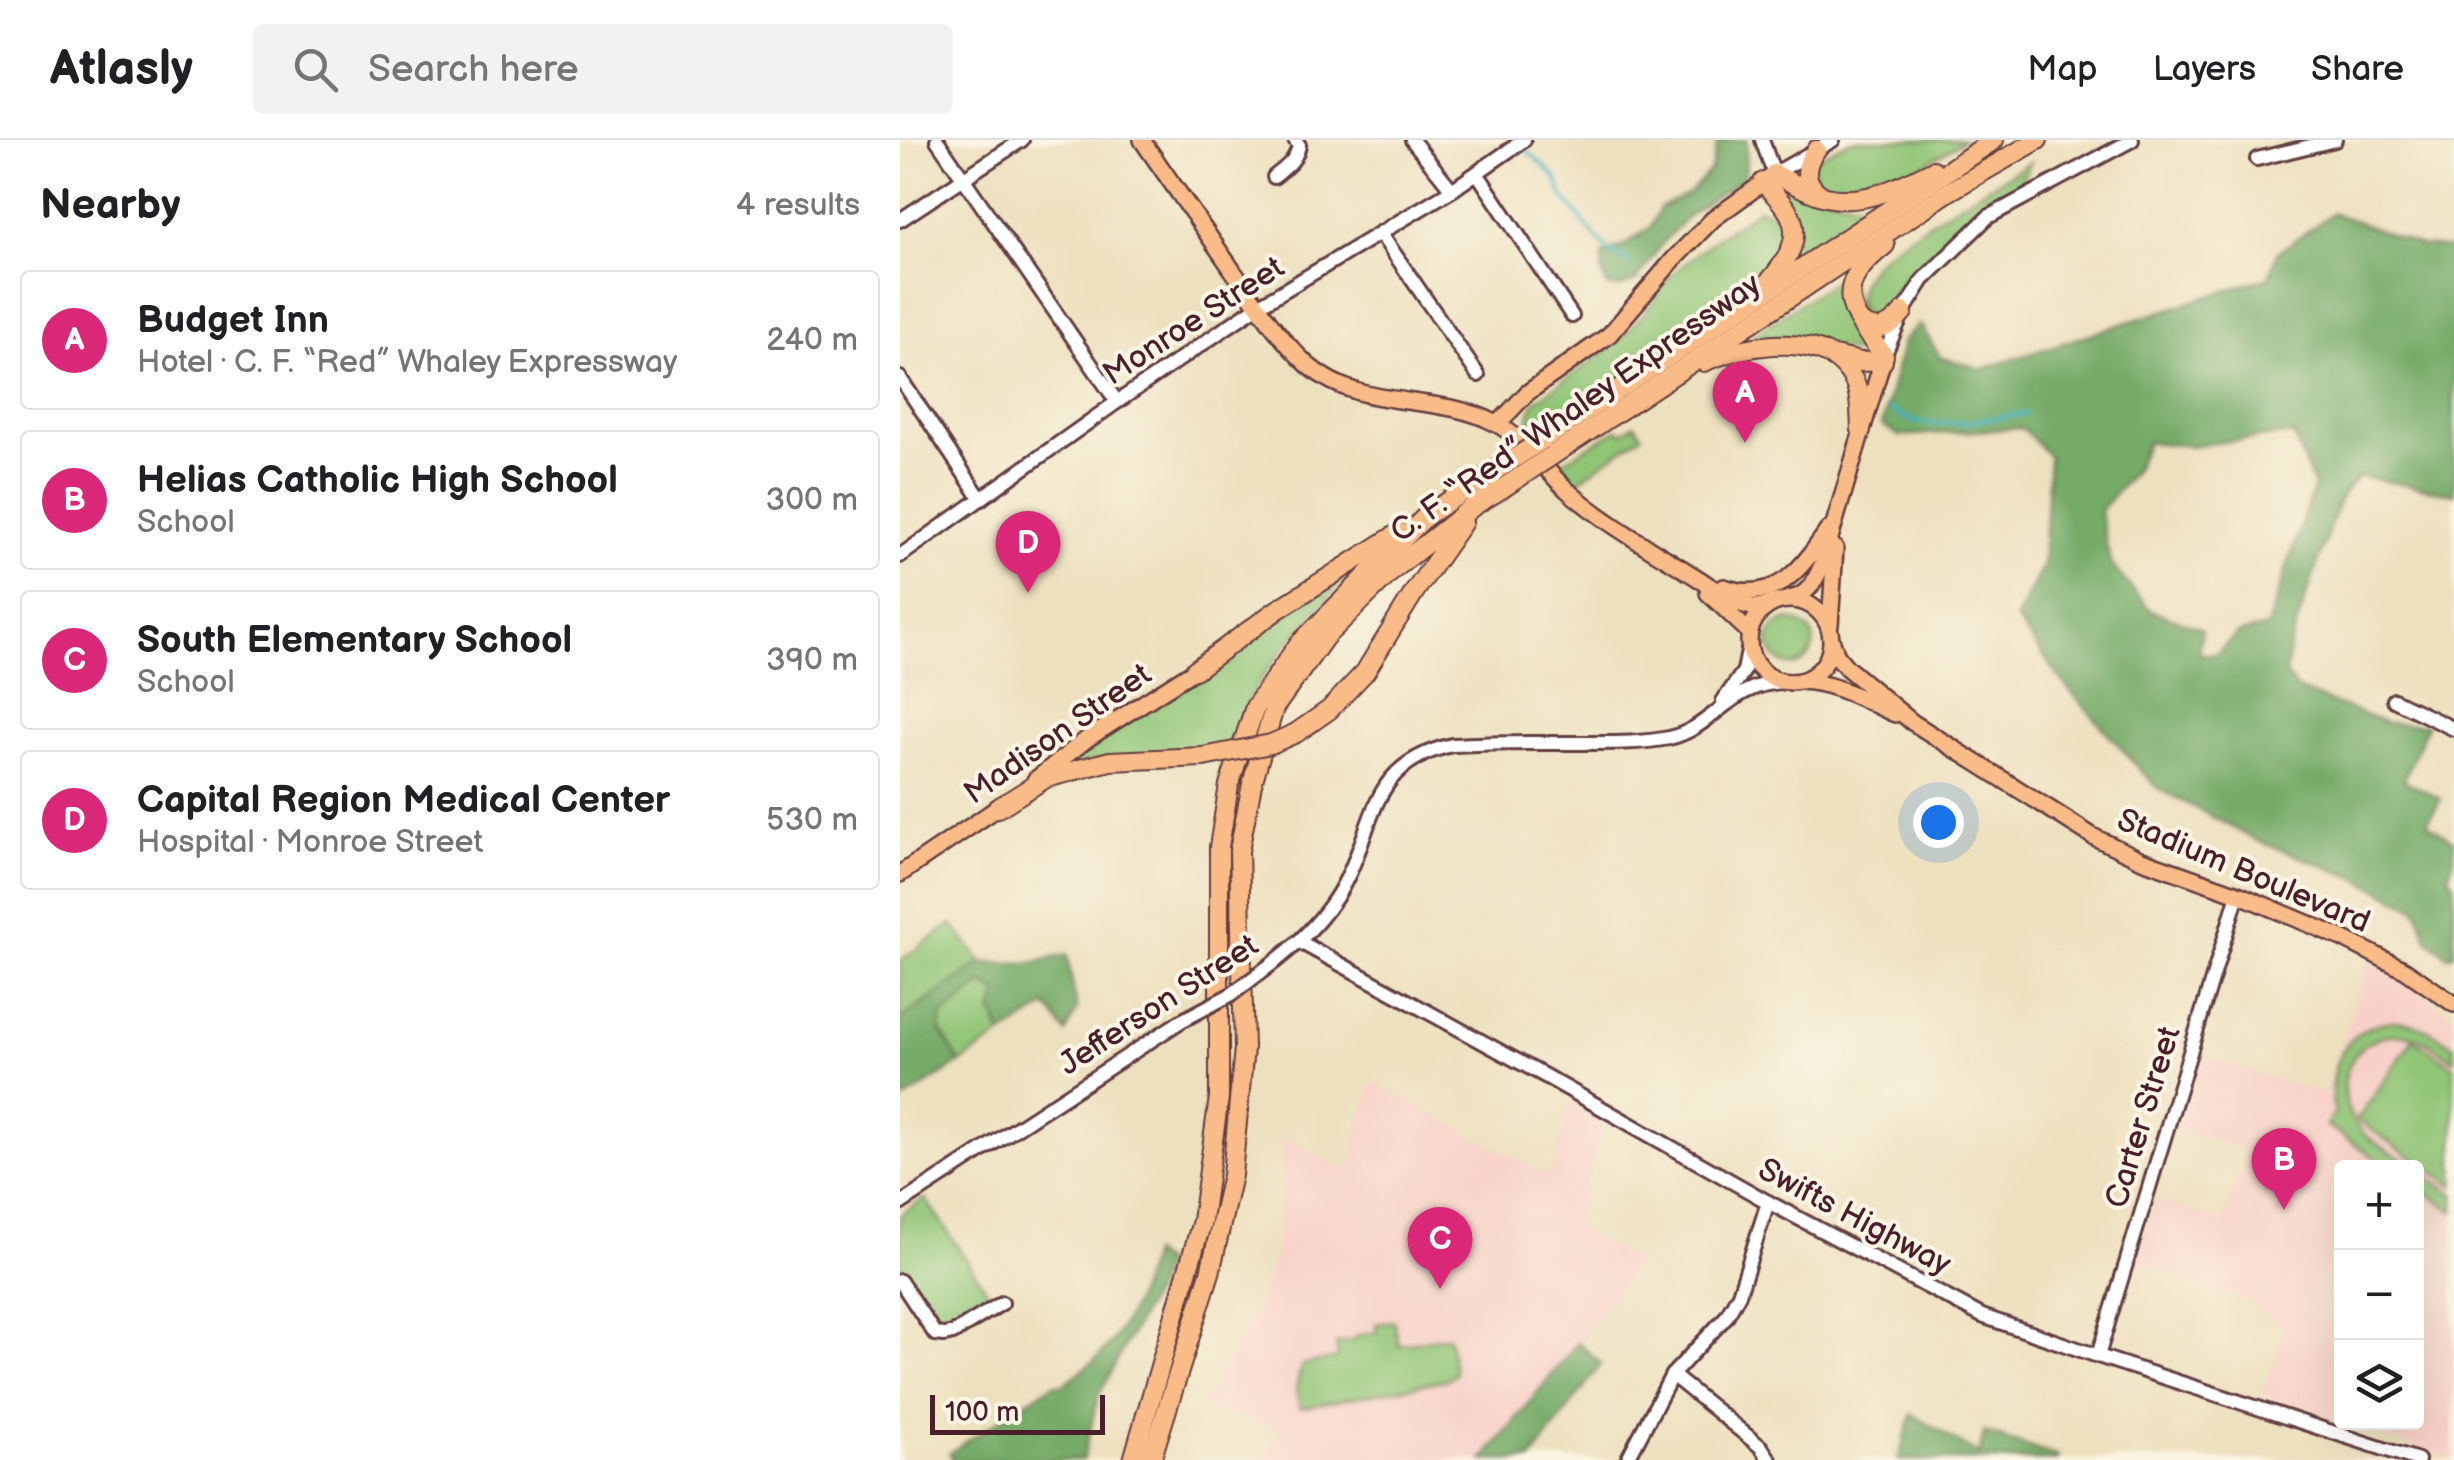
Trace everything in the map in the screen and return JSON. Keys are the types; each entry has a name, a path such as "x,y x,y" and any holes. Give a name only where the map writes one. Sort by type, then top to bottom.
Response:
{"highway":[{"name":"C. F. “Red” Whaley Expressway","path":"1133,1460 1202,1221 1219,1098 1219,846 1229,785 1254,708 1298,645 1426,516 1496,481 1658,384 1948,192 2038,140"},
{"path":"1768,178 1825,197 1866,198 1898,188 1993,141"},
{"name":"C. F. “Red” Whaley Expressway","path":"1568,435 1750,303 1993,141"},
{"path":"1825,145 1809,158 1806,175 1814,191 1825,197"},
{"path":"1750,303 1786,260 1794,235 1790,216 1768,178"},
{"path":"1658,384 1717,356 1752,346 1798,346 1862,362 1884,359 1852,309 1852,283 1868,258 1948,192"},
{"path":"1860,322 1867,327 1884,328 1903,312"},
{"path":"1829,354 1845,368 1856,386 1861,430"},
{"name":"C. F. “Red” Whaley Expressway","path":"1151,1460 1210,1273 1232,1174 1244,1048 1240,850 1252,784 1274,708 1326,637 1392,570 1475,505 1496,481"},
{"path":"998,808 1046,778 1110,761 1203,757 1271,744 1296,733 1330,710 1365,672 1475,505"},
{"path":"1195,670 1278,610 1426,516"}],"main road":[{"path":"1142,140 1258,306 1310,367 1348,389 1374,397 1444,405 1498,424 1600,516 1736,602 1754,607 1799,598 1816,580 1884,359"},
{"path":"1498,424 1527,392 1609,335 1713,218 1768,178"},
{"path":"1696,577 1752,594 1774,587 1804,565 1838,514"},
{"path":"1792,681 1811,676 1829,656 1838,514"},
{"path":"1675,564 1749,639"},
{"path":"1782,600 1802,601 1814,607 1824,616 1837,656 1847,668 1912,722 1835,686 1772,678 1753,658 1749,639 1754,619 1763,609 1782,600"},
{"name":"Madison Street","path":"900,874 998,808 1087,739 1195,670"},
{"name":"Stadium Boulevard","path":"1912,722 2094,837 2142,860 2294,916 2405,970 2452,999"}],"street":[{"path":"936,140 1117,402"},
{"path":"900,220 1022,140"},
{"path":"1274,177 1297,155 1295,140"},
{"path":"1412,140 1452,190"},
{"name":"Monroe Street","path":"900,556 1258,306 1452,190 1524,140"},
{"path":"1762,140 1768,178 1825,145"},
{"path":"1884,359 1903,312 1923,280 1988,217 2132,140"},
{"path":"2257,158 2335,140"},
{"path":"1477,174 1572,316"},
{"path":"1380,233 1478,375"},
{"path":"902,386 982,499"},
{"path":"1716,711 1744,671 1749,639"},
{"name":"Jefferson Street","path":"900,1204 1181,1021 1232,994 1300,942 1328,911 1348,877 1384,787 1412,760 1452,745 1631,743 1674,737 1749,688 1792,681"},
{"path":"2394,700 2454,729"},
{"name":"Carter Street","path":"2098,1356 2238,894"},
{"name":"Swifts Highway","path":"1300,942 1982,1316 2418,1460"},
{"path":"1627,1460 1672,1375 1726,1317 1739,1294 1768,1202"},
{"path":"900,1280 935,1334 953,1333 1002,1304"},
{"path":"1672,1375 1761,1447 1770,1460"}],"shaded area":[{"path":"2368,961 2454,1016 2454,1460 2365,1430 2424,1430 2424,1160 2334,1160 2334,1419 2262,1395 2284,1329 2252,1303 2136,1261 2154,1199 2222,1221 2248,1151 2176,1128 2197,1054 2325,1094"},
{"path":"1372,1081 1549,1176 1570,1102 1605,1122 1573,1226 1638,1262 1483,1460 1262,1460 1285,1430 1201,1406 1253,1317 1273,1256 1281,1136 1347,1170"}],"green space":[{"path":"1718,140 1747,140 1745,177 1689,215 1663,242 1637,280 1621,287 1608,287 1602,273 1603,254 1624,246 1651,227 1660,208 1689,194 1711,170"},
{"path":"1851,140 1964,140 1904,175 1868,190 1840,194 1817,186 1813,165 1820,156"},
{"path":"2031,162 2021,181 2026,185 1951,234 1928,259 1886,319 1865,313 1859,290 1879,259 1931,222"},
{"path":"1785,185 1859,204 1873,205 1792,262"},
{"path":"1759,209 1777,218 1784,232 1772,267 1563,417 1533,433 1530,417 1535,401 1614,346 1652,304 1673,273"},
{"path":"2333,213 2421,246 2454,249 2454,494 2358,476 2339,500 2289,647 2286,674 2296,689 2386,723 2427,725 2404,780 2441,799 2427,823 2454,841 2449,876 2454,882 2454,954 2448,956 2428,940 2417,909 2354,877 2260,842 2156,787 2066,686 2016,619 2043,566 2049,456 2022,428 1898,436 1882,425 1903,341 1920,324 1940,357 1982,369 2269,277 2277,253","holes":["2293,434 2314,486 2267,627 2237,634 2216,654 2199,654 2202,629 2150,610 2110,563 2100,511 2135,470 2147,442 2190,446"]},
{"path":"1843,275 1848,278 1873,353 1753,335"},
{"path":"1635,424 1642,435 1576,482 1559,464 1618,429 1622,433"},
{"path":"1355,569 1260,680 1228,749 1062,763"},
{"path":"1790,620 1807,628 1813,643 1809,655 1790,665 1773,654 1769,635 1776,626"},
{"path":"952,924 982,963 900,1020 900,961"},
{"path":"1067,955 1077,1009 1066,1033 1047,1006 1002,1035 993,1012 997,991 982,984 941,1017 940,1030 960,1063 900,1102 900,1020 982,963 1027,964"},
{"path":"982,984 997,991 993,1012 1002,1035 960,1063 940,1030 941,1017"},
{"path":"2393,1021 2418,1026 2454,1046 2454,1060 2419,1038 2387,1035 2359,1050 2350,1063 2345,1078 2348,1111 2362,1132 2404,1160 2378,1160 2326,1125 2335,1112 2332,1080 2342,1052 2362,1031"},
{"path":"2413,1039 2454,1066 2454,1186 2424,1166 2424,1160 2416,1160 2357,1120"},
{"path":"2424,1174 2454,1194 2454,1212 2424,1191"},
{"path":"925,1198 992,1298 943,1329 932,1323 900,1274 900,1215"},
{"path":"1151,1254 1164,1263 1155,1289 1098,1397 1083,1460 954,1460 949,1453 1054,1384 1063,1385 1105,1349 1130,1311"},
{"path":"1394,1321 1399,1345 1448,1336 1455,1373 1449,1379 1300,1408 1296,1388 1302,1365 1338,1358 1336,1344 1377,1332 1376,1324"},
{"path":"1578,1342 1601,1364 1531,1460 1483,1460"},
{"path":"1912,1414 1979,1455 1984,1432 2059,1457 1898,1460"}],"waterway":[{"path":"1524,147 1556,178 1562,195 1595,236 1609,251 1628,261"},
{"path":"1889,409 1911,420 1932,423 2026,414"}],"place":[{"name":"Budget Inn","path":"1745,443"},
{"name":"Capital Region Medical Center","path":"1028,593"},
{"name":"Helias Catholic High School","path":"2284,1210"},
{"name":"South Elementary School","path":"1440,1289"}]}
